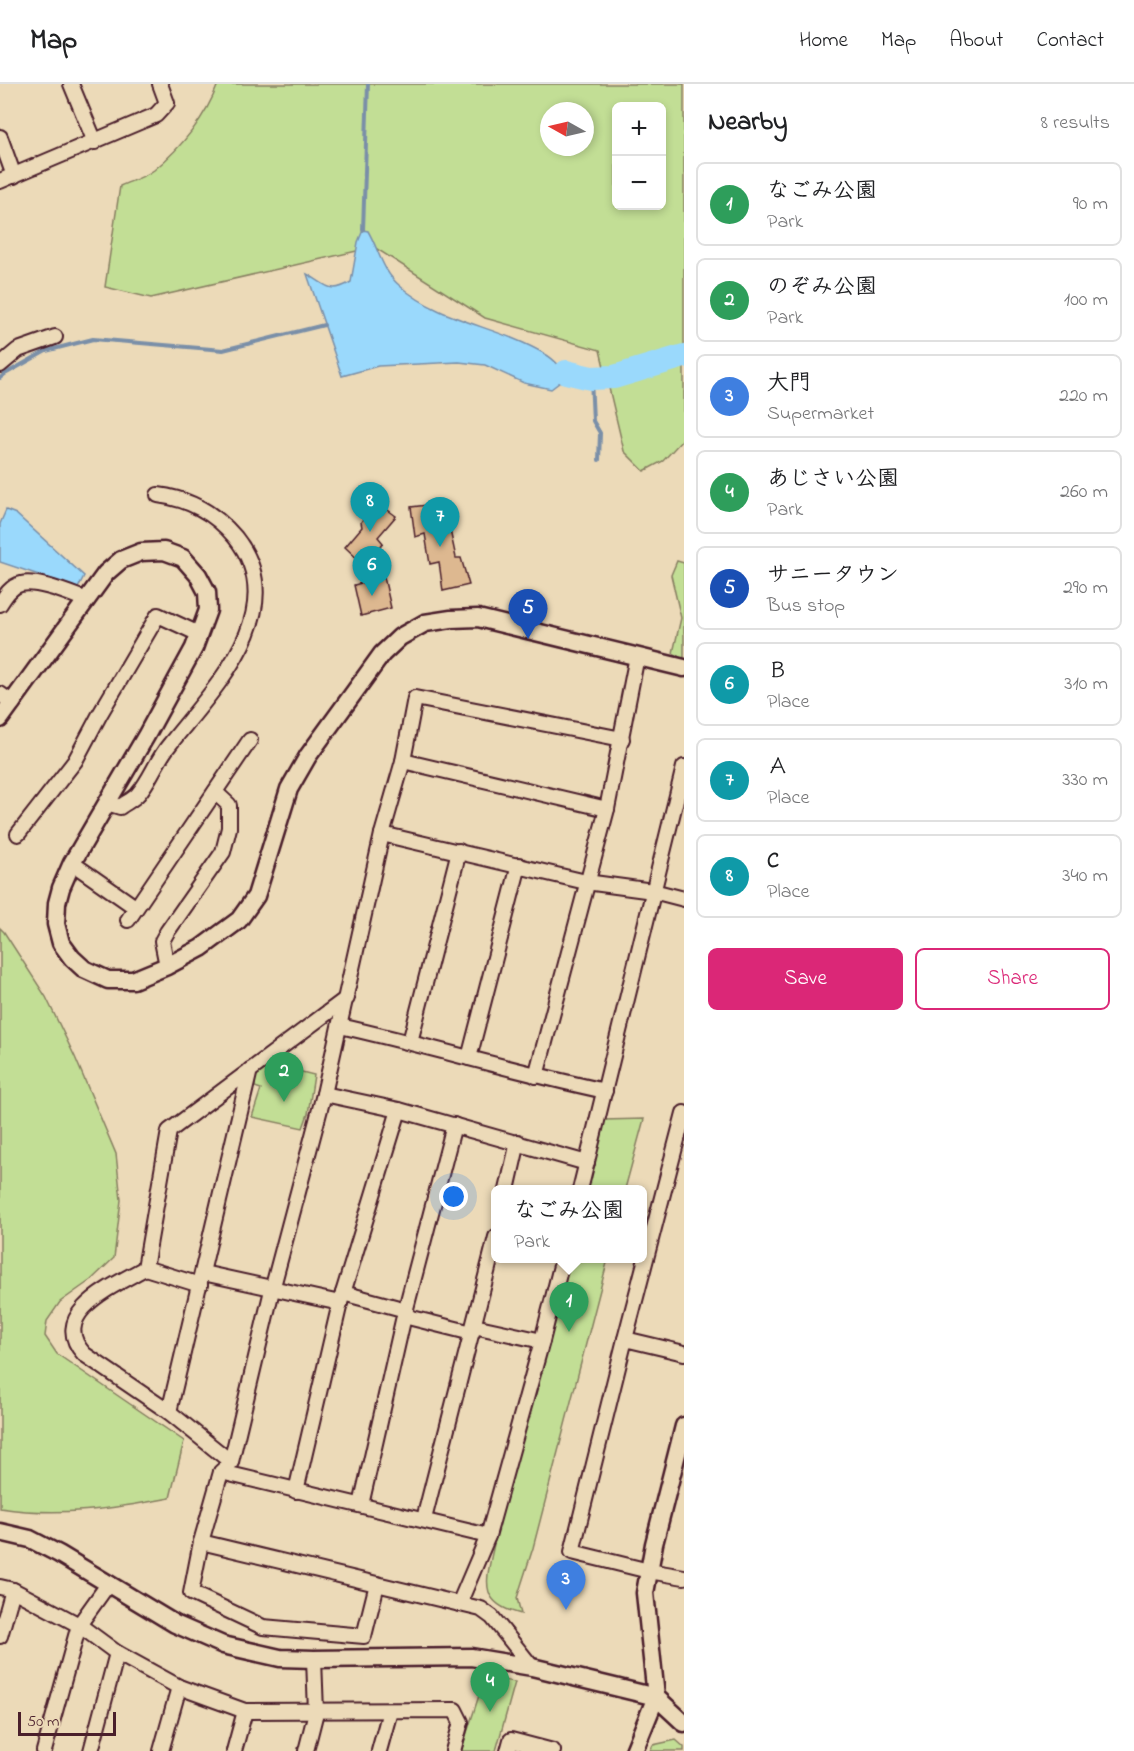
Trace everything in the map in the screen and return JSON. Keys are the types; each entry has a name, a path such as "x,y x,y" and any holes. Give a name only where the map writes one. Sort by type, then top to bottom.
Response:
{"street":[{"path":"71,84 95,142"},
{"path":"0,182 156,115 167,103 160,84"},
{"path":"0,137 14,176"},
{"path":"0,365 18,350 55,337"},
{"path":"107,803 120,807 137,795 167,746 212,693 235,661 247,638 254,611 255,588 252,569 239,542 224,523 191,502 158,495"},
{"path":"0,719 7,698 87,600 106,573 121,560 141,552 164,551 183,558 198,574 207,592 208,610 199,634 183,668 72,863 57,903 56,924 62,943 72,958 84,969 108,980 133,980 167,966 201,948 239,920 256,896 289,789 308,756 382,654 400,637 425,623 478,618 684,668"},
{"path":"0,604 9,591 20,584 36,584 87,600"},
{"path":"18,834 75,761 158,615 199,634"},
{"path":"536,1076 607,809 637,656"},
{"path":"377,1584 364,1636 262,1626 191,1593 201,1542 226,1467 324,1094 382,834 403,761 415,698 622,739"},
{"path":"72,863 131,914 250,740"},
{"path":"403,761 607,809"},
{"path":"581,1185 684,767"},
{"path":"167,966 162,941 166,932 223,852 229,828 229,805 215,792"},
{"path":"382,834 586,882 653,891 684,899"},
{"path":"410,1042 459,851"},
{"path":"469,1058 519,865"},
{"path":"145,1268 169,1131 347,998"},
{"path":"340,1026 536,1076 605,1090"},
{"path":"169,1412 250,1070"},
{"path":"324,1094 399,1110 587,1163"},
{"path":"297,1491 341,1298 399,1110"},
{"path":"647,1256 683,1120"},
{"path":"361,1505 405,1313 454,1125"},
{"path":"508,1185 518,1142"},
{"path":"424,1520 491,1254"},
{"path":"459,1604 488,1536 562,1263"},
{"path":"645,1263 572,1552 684,1577"},
{"path":"488,1536 297,1491 226,1467 169,1412 84,1354 77,1346 73,1336 76,1318 95,1297 145,1268 272,1290 341,1298 473,1330 542,1341"},
{"path":"625,1339 684,1353"},
{"path":"634,1751 656,1697 645,1593 684,1426"},
{"path":"0,1532 30,1539 109,1583 175,1624 223,1645 280,1658 471,1657 532,1667 656,1697 684,1723"},
{"path":"201,1542 481,1609 492,1617 532,1667"},
{"path":"45,1751 79,1625 109,1583"},
{"path":"0,1636 6,1589 79,1625 117,1653 179,1687 245,1711 455,1710 461,1722 453,1751"},
{"path":"91,1751 117,1653"},
{"path":"306,1751 316,1712 314,1659"},
{"path":"161,1751 179,1687"},
{"path":"234,1751 245,1711"},
{"path":"379,1751 390,1711"},
{"path":"508,1751 511,1740 553,1751"}],"green space":[{"path":"218,84 684,84 684,438 663,461 644,471 624,451 600,350 485,318 374,247 151,298 105,287 120,186 154,170 183,142 207,108"},
{"path":"677,561 684,563 684,660 673,653 681,618 671,575"},
{"path":"0,928 46,997 75,1057 116,1154 121,1200 114,1258 91,1280 60,1302 47,1321 45,1336 57,1354 184,1441 170,1498 64,1512 0,1508"},
{"path":"266,1063 314,1075 308,1114 303,1128 252,1117 261,1089 255,1087 255,1075"},
{"path":"644,1119 626,1185 586,1185 603,1120"},
{"path":"567,1263 607,1263 533,1548 517,1598 521,1614 497,1603 491,1596 488,1579 494,1544"},
{"path":"485,1677 515,1682 496,1751 461,1751"},
{"path":"676,1740 684,1747 684,1751 650,1751 653,1745"}],"water":[{"path":"363,230 368,231 389,274 416,298 433,308 545,354 566,372 564,379 551,389 524,383 485,365 459,362 378,366 342,376 307,274 332,288 338,288 351,282 358,242"},
{"path":"6,510 16,514 84,576 78,588 0,562 0,524"}],"building":[{"path":"377,502 396,516 378,537 383,543 366,567 345,547 362,527 361,522"},
{"path":"436,504 441,532 450,530 456,558 461,558 469,585 443,591 439,562 430,564 425,534 415,537 411,507"},
{"path":"384,577 391,608 361,616 354,585"}],"waterway":[{"path":"363,230 368,84"},
{"path":"0,378 46,351 93,339 223,350 324,325"},
{"path":"566,372 591,378 614,377 684,356"},
{"path":"591,378 593,421 600,433 599,460"}],"place":[{"name":"C","path":"370,532"},
{"name":"Ａ","path":"440,547"},
{"name":"Ｂ","path":"372,596"},
{"name":"サニータウン","path":"528,639"},
{"name":"のぞみ公園","path":"284,1102"},
{"name":"なごみ公園","path":"569,1332"},
{"name":"大門","path":"566,1610"},
{"name":"あじさい公園","path":"490,1712"}]}
